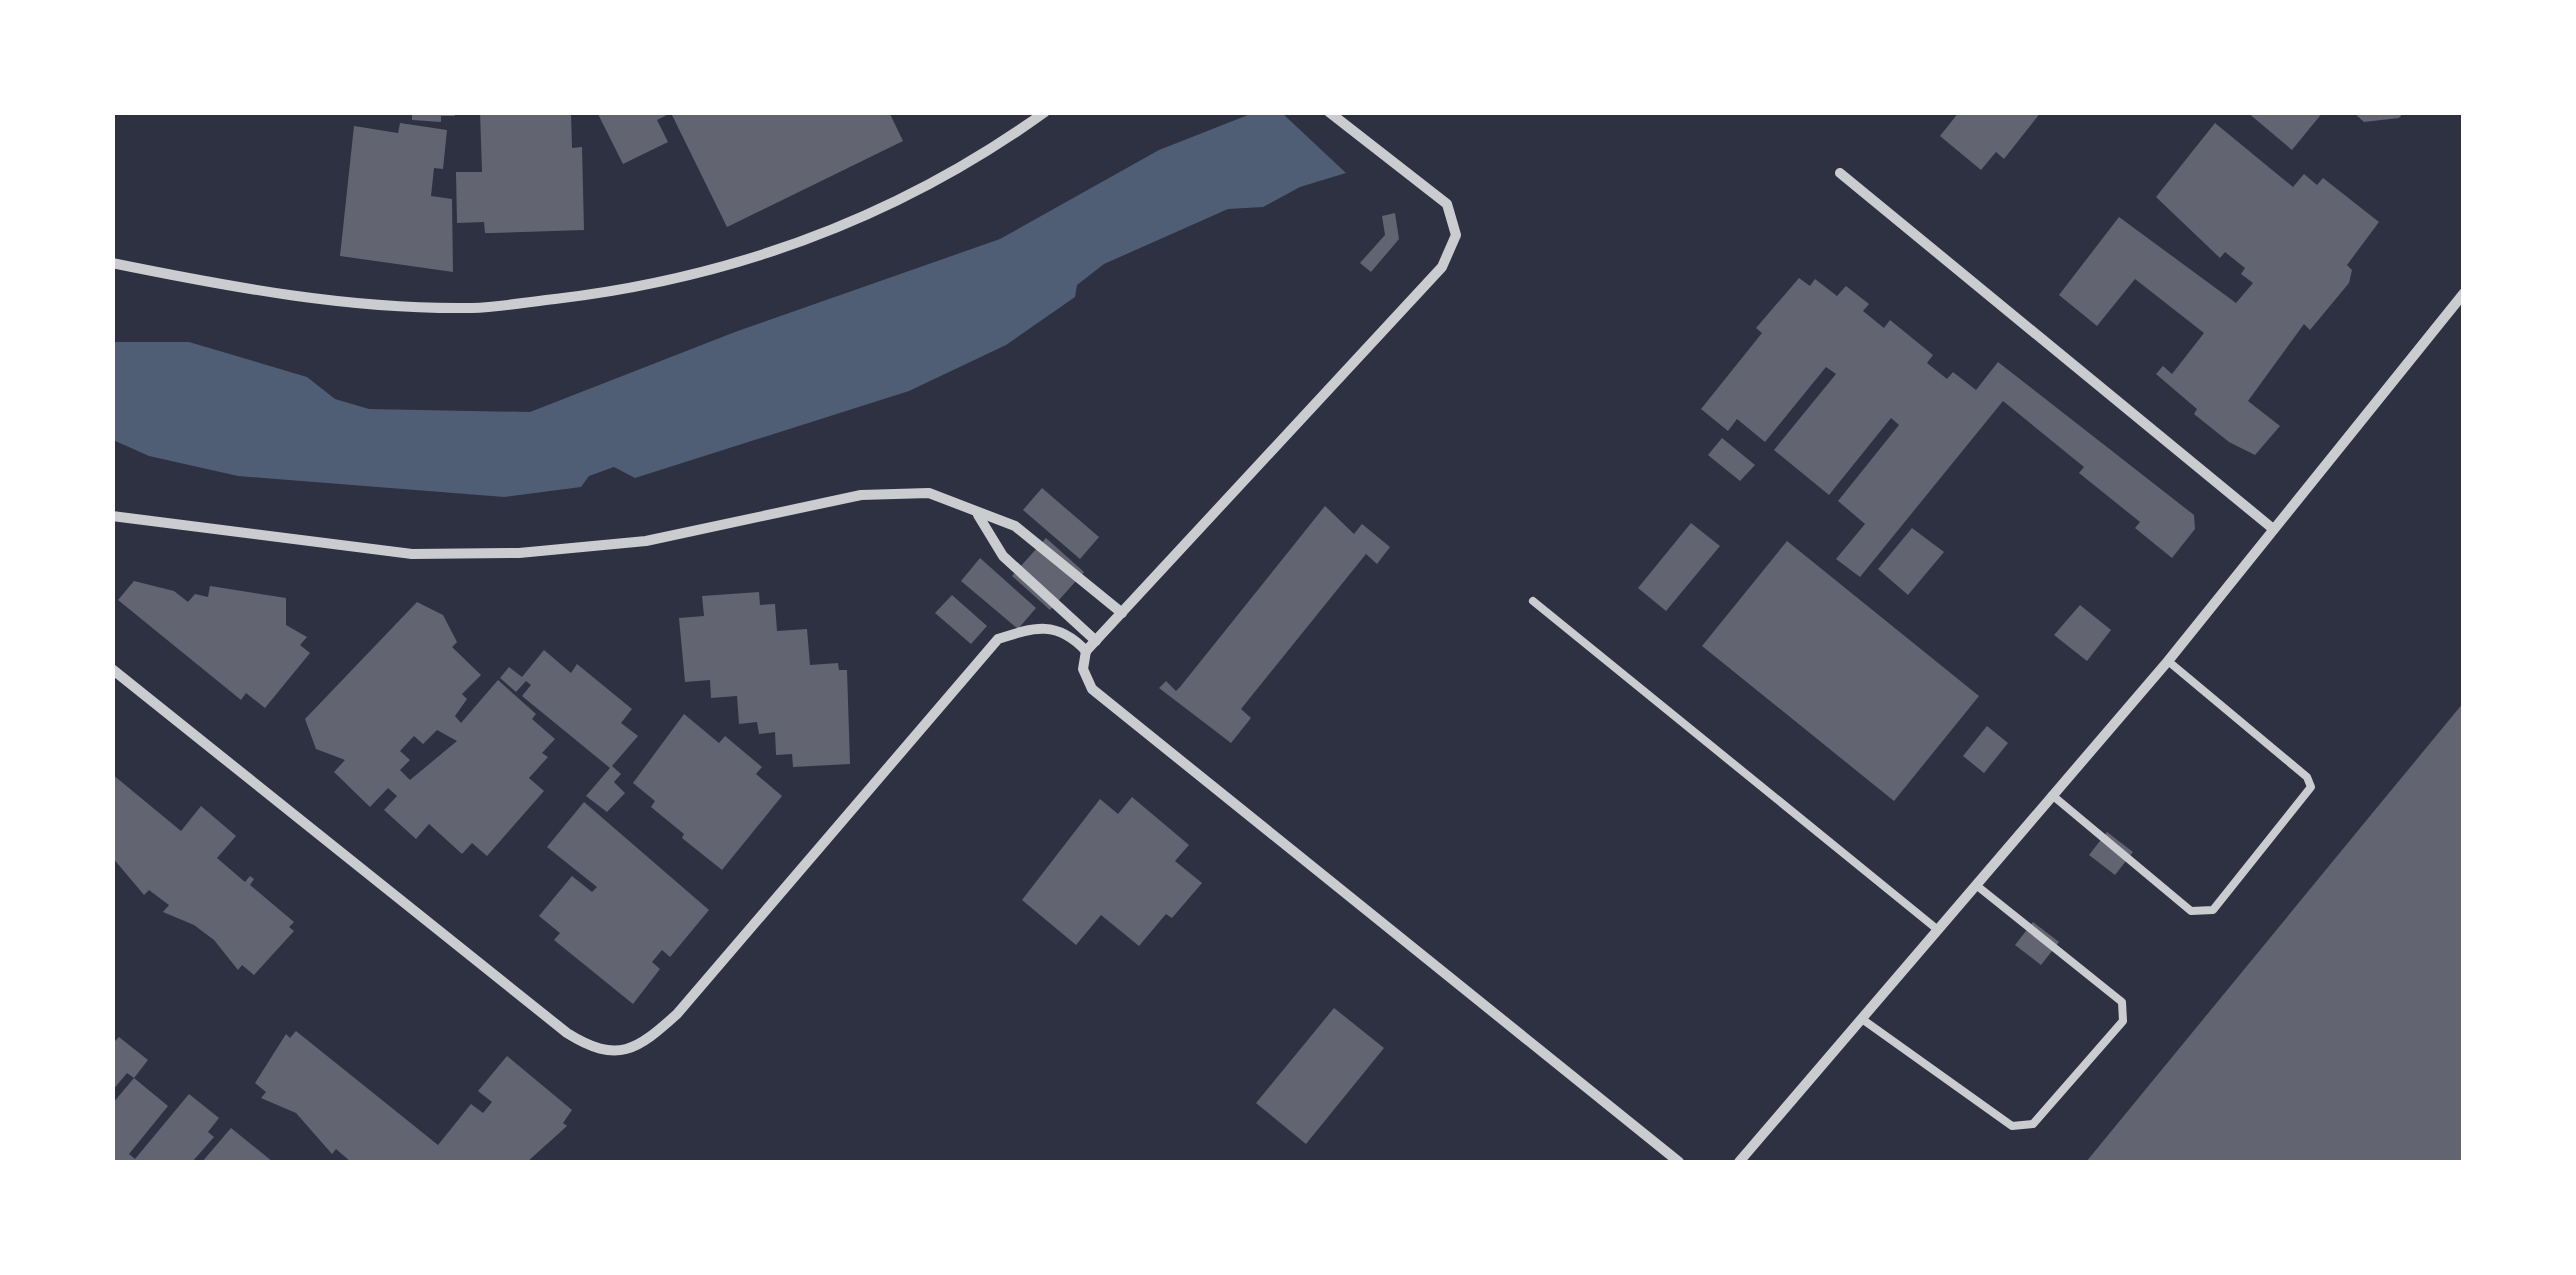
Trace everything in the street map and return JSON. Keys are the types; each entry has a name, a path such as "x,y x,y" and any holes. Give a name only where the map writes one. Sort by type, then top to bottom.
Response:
{"street":[{"path":"112,263 202,282 345,302 474,308 630,290 760,259 902,198 996,148 1045,112"},
{"path":"1330,112 1447,204 1456,235 1442,267 1086,651 1083,669 1092,689 1680,1162"},
{"path":"1840,173 2272,528"},
{"path":"1740,1162 2168,660 2464,293"},
{"path":"112,516 430,554 519,553 646,541 861,495 901,491 929,494 1015,526 1122,613"},
{"path":"978,514 1003,556 1096,641"},
{"path":"112,669 567,1033 603,1050 620,1052 646,1042 676,1014 998,639 1038,626 1073,636 1086,651"}],"lane":[{"path":"1533,601 1938,930"},
{"path":"2052,796 2191,911 2213,910 2311,787 2307,777 2168,660"},
{"path":"1862,1018 2012,1126 2022,1128 2032,1124 2123,1021 2126,1011 2122,1002 1976,885"}],"water":[{"path":"1253,113 1282,113 1346,173 1300,187 1263,207 1228,209 1104,264 1077,285 1075,297 1006,345 909,391 635,478 614,467 589,476 581,487 504,497 238,476 149,456 113,440 113,342 189,342 307,377 335,399 369,409 530,412 735,332 1000,239 1159,150"}],"building":[{"path":"412,112 455,112 455,116 441,116 441,122 412,120"},
{"path":"480,112 571,113 572,148 582,147 584,230 485,233 484,222 457,223 456,172 482,172"},
{"path":"597,112 889,112 903,141 727,227 671,113 657,120 668,142 623,164"},
{"path":"1959,112 2041,112 2004,159 1996,152 1981,170 1940,136"},
{"path":"2247,112 2323,112 2292,150"},
{"path":"2353,112 2404,112 2399,118 2364,122"},
{"path":"400,123 447,130 443,169 434,168 431,196 452,199 453,272 340,256 354,126 398,133"},
{"path":"2215,123 2293,187 2304,174 2317,185 2323,178 2379,222 2347,265 2352,270 2349,283 2310,330 2304,324 2248,401 2280,426 2255,455 2229,442 2194,414 2197,409 2156,374 2163,366 2172,374 2204,333 2135,279 2097,326 2059,295 2119,217 2236,303 2253,283 2241,274 2245,268 2225,252 2220,258 2156,197"},
{"path":"1395,213 1399,239 1371,272 1360,263 1385,235 1382,216"},
{"path":"1799,278 1810,286 1815,279 1837,296 1846,286 1869,304 1863,311 1884,328 1890,320 1933,355 1927,363 1947,379 1953,372 1976,390 1998,362 2194,515 2195,529 2172,558 2135,528 2140,522 2079,473 2084,467 2003,401 1860,577 1836,559 1865,524 1838,501 1899,425 1891,418 1829,495 1774,450 1836,374 1826,367 1765,442 1737,419 1728,431 1701,409 1762,333 1756,328"},
{"path":"1722,438 1755,465 1740,481 1708,455"},
{"path":"1042,488 1099,537 1080,559 1023,510"},
{"path":"1325,506 1354,534 1362,524 1390,547 1377,564 1366,554 1241,709 1251,718 1231,743 1159,688 1166,681 1176,691 1180,687"},
{"path":"1691,523 1720,546 1666,611 1638,588"},
{"path":"1912,528 1944,552 1908,595 1878,569"},
{"path":"1046,538 1084,572 1050,610 1012,576"},
{"path":"1787,541 1979,696 1894,801 1702,646"},
{"path":"980,558 1036,608 1018,629 961,581"},
{"path":"134,581 174,591 188,602 195,594 208,597 210,586 286,598 286,625 307,637 300,645 310,653 265,708 246,693 241,700 118,600"},
{"path":"759,592 760,605 775,604 777,631 807,629 810,665 838,663 839,670 847,670 850,764 793,767 792,754 776,755 775,732 759,734 757,722 739,724 737,696 711,698 710,680 685,682 679,618 704,616 702,596"},
{"path":"952,595 987,626 971,644 935,613"},
{"path":"417,602 443,615 457,642 452,647 481,675 462,694 467,699 455,716 461,723 498,680 536,714 532,719 555,739 542,753 548,757 529,778 544,791 487,856 472,843 462,854 429,824 416,839 384,810 397,796 388,788 370,807 334,772 345,760 316,749 305,719","holes":["437,730 457,741 410,780 400,770 410,760 400,751 414,736 423,744"]},
{"path":"2080,605 2111,630 2087,661 2054,635"},
{"path":"544,650 571,673 577,664 632,709 621,723 638,736 612,766 621,774 614,782 625,793 607,812 586,796 610,768 522,696 531,685 526,681 516,692 500,678 509,667 522,677"},
{"path":"2464,702 2464,1162 2086,1162 2370,816"},
{"path":"684,714 719,743 725,736 762,767 756,774 782,796 722,870 682,838 684,834 651,807 655,801 633,783"},
{"path":"1987,726 2008,743 1984,773 1963,756"},
{"path":"112,774 181,831 201,806 236,836 217,858 245,882 250,876 254,879 250,885 294,922 289,927 294,931 254,975 242,965 238,970 214,940 194,925 163,912 169,905 149,890 144,895 112,857"},
{"path":"1132,797 1189,845 1175,861 1202,883 1172,918 1166,914 1139,946 1101,915 1076,945 1022,900 1100,799 1118,814"},
{"path":"584,802 709,910 670,957 662,950 652,962 660,969 633,1004 554,940 560,933 539,916 572,876 592,892 597,887 547,847"},
{"path":"2107,832 2133,852 2115,875 2089,855"},
{"path":"2033,922 2059,942 2041,965 2015,945"},
{"path":"1334,1008 1384,1048 1306,1144 1256,1103"},
{"path":"296,1031 438,1145 471,1104 483,1113 492,1102 478,1091 507,1056 572,1110 563,1123 567,1126 527,1162 351,1162 336,1149 332,1154 296,1113 261,1098 266,1092 255,1083 286,1034 290,1038"},
{"path":"119,1037 148,1060 134,1078 127,1073 112,1091 112,1044"},
{"path":"134,1078 168,1106 129,1154 135,1159 189,1094 219,1118 208,1132 214,1137 192,1162 112,1162 112,1104"},
{"path":"231,1128 273,1162 202,1162"}]}
